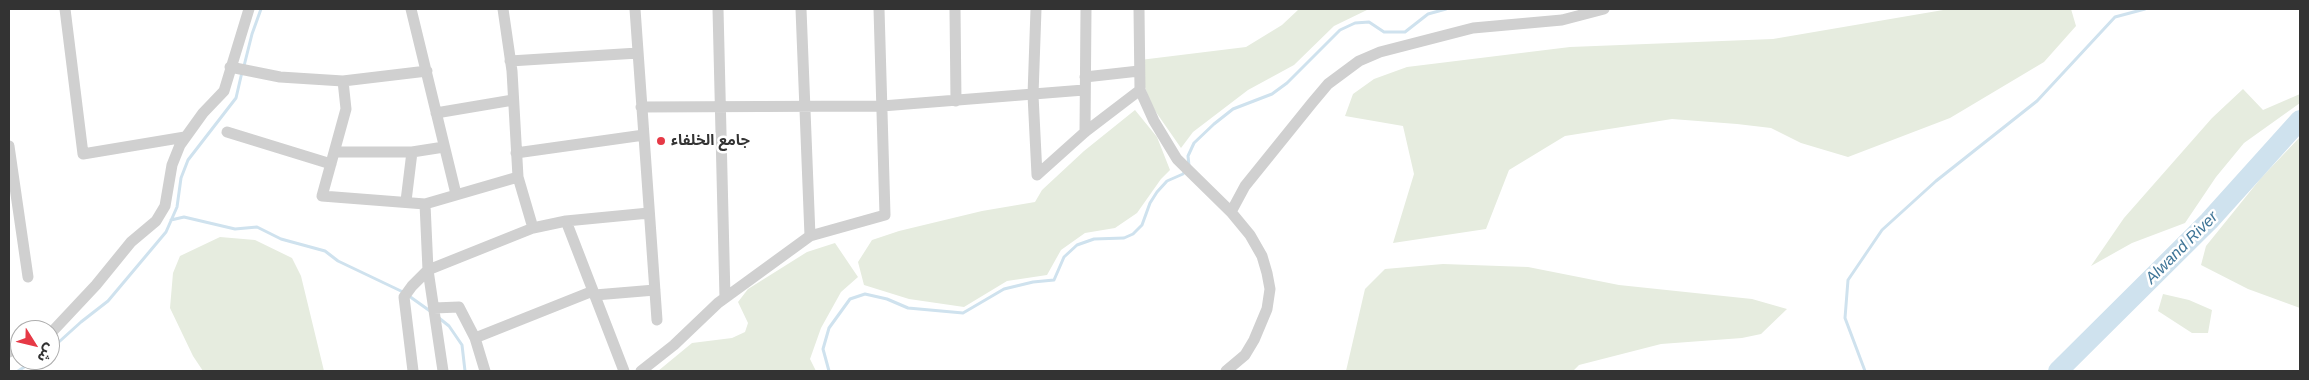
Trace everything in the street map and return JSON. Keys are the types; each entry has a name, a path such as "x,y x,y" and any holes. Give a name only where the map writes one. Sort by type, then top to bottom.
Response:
{"street":[{"path":"65,9 84,154 186,138"},
{"path":"60,323 96,285 131,242 156,221 165,206 172,165 186,138 203,113 224,91 249,9"},
{"path":"411,9 456,194"},
{"path":"503,9 510,62 518,177 534,228"},
{"path":"635,9 657,320"},
{"path":"718,9 725,298"},
{"path":"801,9 803,106 810,236"},
{"path":"641,371 674,345 725,298 810,236 885,214 879,9"},
{"path":"955,9 956,101"},
{"path":"1036,9 1032,95 1037,175 1085,132 1140,90"},
{"path":"1085,132 1086,9"},
{"path":"1139,9 1140,90 1154,121 1177,159 1231,212 1250,235 1262,256 1270,289 1267,309 1254,340 1245,355 1226,371"},
{"path":"1231,212 1245,186 1328,84 1359,61 1380,52 1473,28 1562,20 1604,9"},
{"path":"510,62 638,54"},
{"path":"232,67 280,77 343,81 427,71"},
{"path":"1084,77 1139,72"},
{"path":"343,81 346,109 322,196 406,201 425,204 518,177"},
{"path":"641,107 882,106 1084,90"},
{"path":"436,113 513,100"},
{"path":"227,132 331,164"},
{"path":"516,153 644,135"},
{"path":"9,146 28,277"},
{"path":"335,152 412,152 444,147"},
{"path":"406,201 412,152"},
{"path":"425,204 428,270 443,371"},
{"path":"413,371 404,297 428,270 534,228 566,221 649,213"},
{"path":"566,221 624,371"},
{"path":"475,338 594,293 655,290"},
{"path":"434,308 459,307 475,338 485,371"}],"shaded area":[{"path":"1299,9 1369,9 1334,26 1294,65 1248,90 1193,132 1181,148 1151,105 1142,78 1140,60 1246,47 1282,25"},
{"path":"1949,9 2071,9 2076,26 2044,62 1950,118 1848,157 1801,143 1771,128 1672,119 1565,136 1509,170 1486,229 1393,243 1414,174 1403,126 1345,116 1353,94 1374,79 1407,67 1570,47 1773,39"},
{"path":"2243,89 2263,110 2300,94 2300,103 2244,143 2216,177 2185,223 2132,243 2091,266 2124,218 2212,118"},
{"path":"1135,110 1157,137 1170,170 1161,179 1137,213 1115,228 1085,233 1061,250 1047,275 1007,281 964,307 909,299 864,285 858,262 872,240 899,231 982,211 1035,202 1042,190 1084,151"},
{"path":"2300,137 2300,308 2248,289 2201,265 2206,246 2261,178"},
{"path":"220,237 255,240 292,258 301,276 324,371 203,371 193,356 170,308 173,273 180,256"},
{"path":"835,243 858,277 841,292 821,328 810,359 816,371 658,371 692,343 732,338 745,332 748,323 738,302 748,289 807,252"},
{"path":"1443,264 1528,267 1619,285 1752,299 1787,309 1761,334 1742,338 1661,344 1579,365 1573,371 1346,371 1365,289 1385,269"},
{"path":"2163,294 2189,300 2212,310 2208,333 2192,333 2158,311"}],"waterway":[{"path":"244,66 261,9"},
{"path":"1189,166 1188,156 1194,143 1214,124 1233,109 1272,94 1287,83 1340,30 1355,23 1369,22 1384,32 1405,32 1428,14 1446,9"},
{"path":"1865,371 1845,318 1848,280 1882,230 1936,181 2037,101 2115,17 2145,9"},
{"path":"60,341 108,301 166,232 177,207 181,178 188,160 236,98 242,72"},
{"name":"Alwand River","path":"2058,371 2209,221 2300,120"},
{"path":"829,371 823,349 829,328 850,299 865,294 887,299 908,308 963,313 1004,289 1033,282 1054,280 1064,257 1077,245 1094,239 1124,238 1133,234 1142,225 1150,203 1157,192 1167,181 1183,174 1185,171"},
{"path":"171,220 184,217 235,229 257,227 281,239 325,251 338,261 403,292"},
{"path":"409,296 430,311"},
{"path":"439,318 449,326 462,345 465,371"}],"place":[{"name":"جامع الخلفاء","path":"661,141"}]}
